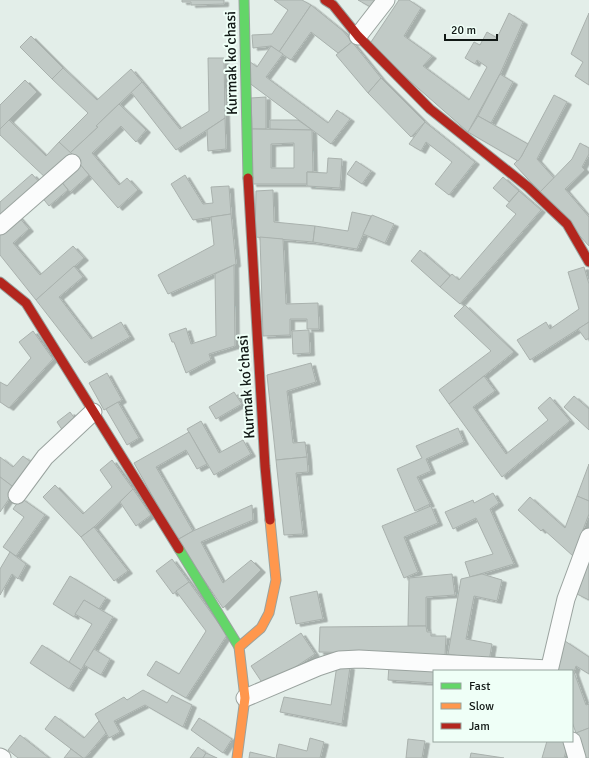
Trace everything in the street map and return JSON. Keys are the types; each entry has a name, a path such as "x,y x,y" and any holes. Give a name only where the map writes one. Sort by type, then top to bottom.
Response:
{"street":[{"name":"Kurmak koʻchasi","path":"238,647 261,628 269,612 276,580 265,466 249,203 244,0"},
{"path":"325,0 333,5 358,36 430,108 528,187 567,224 589,262"},
{"path":"358,36 386,0"},
{"path":"0,226 72,163"},
{"path":"0,282 26,303 238,647 244,698 237,758"},
{"path":"18,495 45,457 93,412"},
{"path":"244,698 318,667 339,660 360,659 548,670 566,599 589,537"},
{"path":"572,742 577,758"}],"building":[{"path":"182,0 224,0 224,4 191,5 191,2 182,2"},
{"path":"274,0 302,0 311,5 279,52 271,46 253,48 252,35 272,34 288,10"},
{"path":"358,0 380,0 374,9"},
{"path":"399,0 409,0 421,8 404,36 432,56 423,66 469,100 487,67 477,60 475,64 465,58 474,42 480,45 487,32 497,38 509,13 523,22 500,74 468,132 369,45"},
{"path":"311,5 343,31 352,42 338,53 311,32 291,60 279,52"},
{"path":"589,13 589,85 575,76 583,62 571,54"},
{"path":"31,36 63,68 52,79 20,47"},
{"path":"352,42 381,78 368,93 336,55"},
{"path":"271,46 283,54 266,77 328,123 337,110 350,119 331,144 248,82 249,61 257,67"},
{"path":"208,58 224,58 225,118 176,150 131,92 142,82 180,129 209,111"},
{"path":"63,68 97,100 131,69 142,82 70,153 59,142 88,113 52,79"},
{"path":"500,74 513,82 491,123 478,116"},
{"path":"381,78 425,122 411,137 368,93"},
{"path":"25,80 37,92 0,129 0,105"},
{"path":"554,95 567,102 537,159 554,178 540,192 514,164 521,157"},
{"path":"266,97 266,129 252,129 251,98"},
{"path":"119,104 146,130 136,142 121,126 92,153 119,185 127,178 138,190 118,208 70,153 98,127 96,126"},
{"path":"478,116 528,144 518,161 468,132"},
{"path":"225,118 226,149 208,151 207,130"},
{"path":"9,120 46,156 59,142 72,154 48,180 0,135 0,129"},
{"path":"270,120 298,120 312,130 270,129"},
{"path":"425,122 475,162 449,195 435,184 452,162 426,142 421,151 409,144"},
{"path":"252,129 312,130 313,172 307,172 307,184 252,184","holes":["294,143 294,168 271,168 271,144"]},
{"path":"580,143 589,148 589,154 582,167 585,170 565,189 589,217 589,246 540,192 572,159"},
{"path":"328,158 342,159 340,188 307,186 307,172 327,173"},
{"path":"356,161 371,171 362,184 347,174"},
{"path":"79,163 89,175 70,192 60,180"},
{"path":"32,174 40,183 0,218 0,202"},
{"path":"185,175 203,204 213,203 211,187 229,186 231,214 193,220 171,184"},
{"path":"503,177 519,191 509,202 493,188"},
{"path":"60,180 68,190 49,206 41,196"},
{"path":"273,190 274,222 315,226 313,242 255,237 256,191"},
{"path":"519,191 541,210 460,304 440,287 452,274 459,280 516,214 506,206"},
{"path":"352,212 371,216 357,249 313,242 315,226 348,231"},
{"path":"231,214 236,264 168,294 158,275 214,245 211,217"},
{"path":"372,215 394,224 385,243 363,234"},
{"path":"18,216 29,229 13,243 40,275 73,246 84,258 36,300 0,255 0,231"},
{"path":"260,237 283,239 286,304 318,303 319,329 307,329 307,319 290,319 290,335 263,336"},
{"path":"420,250 450,276 440,287 411,261"},
{"path":"234,265 235,346 209,354 211,360 186,373 174,342 172,342 169,334 186,328 191,344 216,336 215,274"},
{"path":"74,266 83,277 59,297 91,339 121,322 130,337 85,363 36,300"},
{"path":"584,267 589,284 589,322 530,360 517,340 546,322 550,329 579,309 568,272"},
{"path":"465,305 514,352 449,404 439,390 491,351 454,316"},
{"path":"589,322 589,338 586,340 578,329"},
{"path":"309,330 310,353 293,354 292,331"},
{"path":"33,331 53,359 9,408 0,402 0,382 7,386 31,358 19,342"},
{"path":"311,363 316,382 287,391 293,443 305,442 307,457 276,460 267,375"},
{"path":"107,373 122,400 104,410 89,383"},
{"path":"484,376 495,391 473,407 506,454 548,420 538,408 550,397 570,421 502,477 449,404"},
{"path":"234,392 242,404 216,419 209,407"},
{"path":"574,396 589,409 589,430 564,407"},
{"path":"118,402 139,438 127,445 106,409"},
{"path":"70,412 79,424 65,434 57,422"},
{"path":"201,421 219,453 243,440 251,454 214,475 187,429"},
{"path":"458,428 464,442 426,459 431,471 417,477 430,504 415,511 397,469 422,458 416,446"},
{"path":"189,432 207,464 197,469 186,450 156,467 193,531 177,540 134,463"},
{"path":"23,456 35,465 16,489 0,477 0,457 13,467"},
{"path":"307,457 308,472 296,473 303,534 284,535 276,460"},
{"path":"112,460 133,489 94,527 81,537 43,497 55,485 83,514 112,487 100,470"},
{"path":"589,464 589,501 577,496"},
{"path":"0,477 16,489 0,512"},
{"path":"133,489 151,515 136,526 120,502"},
{"path":"493,493 499,503 490,509 514,564 470,577 465,562 493,554 476,518 453,529 445,512 473,500 474,503"},
{"path":"577,496 589,501 589,514 573,556 543,529 541,531 518,510 530,497 565,528"},
{"path":"21,498 45,515 16,556 3,547 24,517 13,509"},
{"path":"252,505 253,520 201,542 223,583 251,560 261,570 223,608 177,540 193,531"},
{"path":"431,506 438,523 404,537 418,572 404,578 382,526"},
{"path":"94,527 128,571 114,581 81,537"},
{"path":"10,552 26,564 18,579 12,574 0,595 0,569"},
{"path":"172,559 189,582 173,594 156,571"},
{"path":"589,562 589,600 577,594"},
{"path":"452,574 455,595 426,597 426,626 408,626 409,578"},
{"path":"482,574 502,580 497,601 474,596 466,639 492,644 489,661 448,654 461,579"},
{"path":"70,576 106,598 99,609 84,600 74,617 53,604"},
{"path":"189,582 227,635 186,698 147,675 156,661 179,674 206,631 176,591"},
{"path":"317,591 323,619 296,624 290,597"},
{"path":"84,600 113,617 81,670 69,662 92,624 75,614"},
{"path":"426,626 427,632 431,632 431,636 446,636 445,655 319,652 320,627"},
{"path":"301,633 315,654 265,687 251,666"},
{"path":"565,641 589,657 589,674 576,666 574,672 586,705 589,704 589,728 576,733 573,725 573,670 555,670"},
{"path":"42,645 81,670 69,689 30,663"},
{"path":"94,649 110,659 101,675 84,665"},
{"path":"337,665 350,667 342,724 280,712 284,697 331,705"},
{"path":"389,665 433,671 433,683 388,680"},
{"path":"143,690 167,703 172,695 192,705 183,727 145,705 114,721 120,732 109,738 95,714 124,697 127,700"},
{"path":"55,716 84,738 99,721 106,733 85,758 83,758 45,729"},
{"path":"199,718 232,739 223,753 191,730"},
{"path":"589,728 589,758 586,758 576,733"},
{"path":"20,735 49,758 18,758 8,750"},
{"path":"310,738 324,742 320,758 276,758 279,744 307,751"},
{"path":"408,739 425,741 422,758 406,758"},
{"path":"547,742 563,742 566,751 564,758 542,758"},
{"path":"198,747 206,753 203,758 190,758"},
{"path":"71,749 83,758 64,758"},
{"path":"250,752 275,758 249,758"},
{"path":"206,753 217,758 203,758"},
{"path":"471,753 504,758 470,758"}],"traffic: fast":[{"path":"244,0 248,178"},
{"path":"179,549 239,647"}],"traffic: slow":[{"path":"237,758 245,698 239,647 261,628 269,613 276,580 270,520"}],"traffic: jam":[{"path":"325,0 333,5 358,36 430,109 528,187 567,224 589,262"},
{"path":"248,178 265,466 270,520"},
{"path":"0,282 26,303 179,549"}]}
